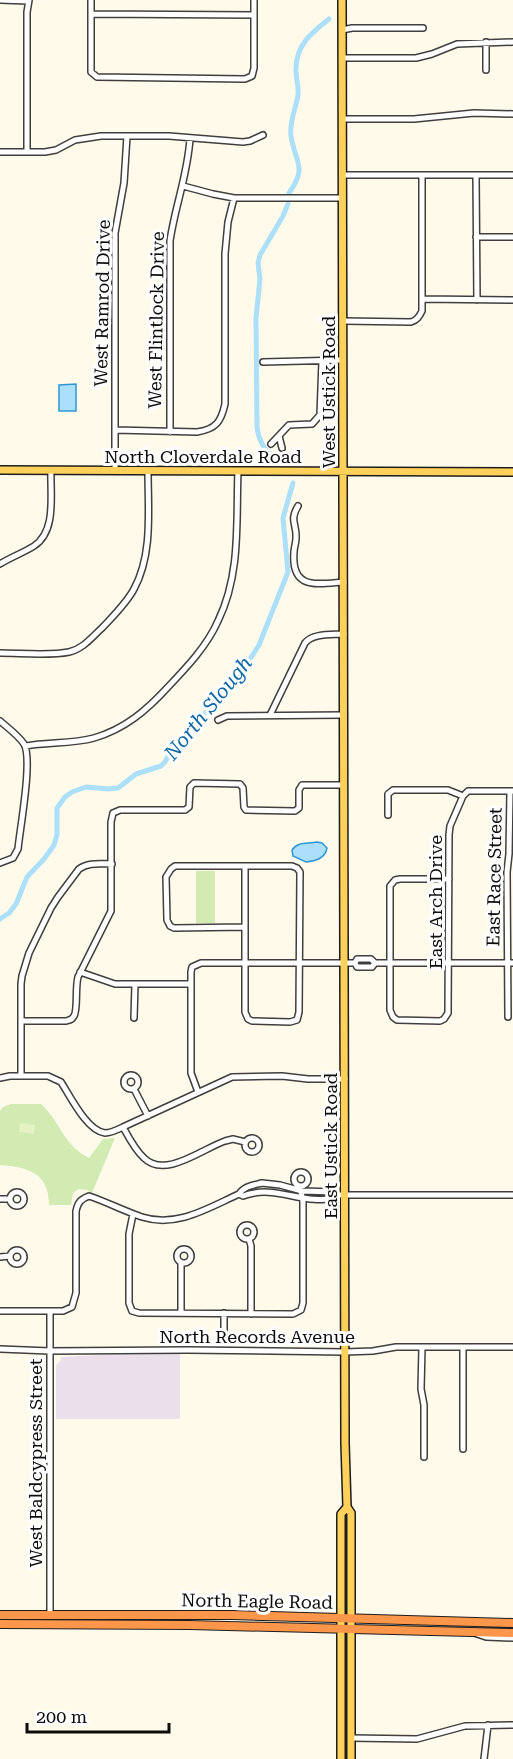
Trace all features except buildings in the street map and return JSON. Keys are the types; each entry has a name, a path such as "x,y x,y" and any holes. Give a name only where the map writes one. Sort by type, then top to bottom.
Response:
{"highway":[{"name":"North Eagle Road","path":"0,1615 189,1615 513,1623"},
{"path":"0,1622 45,1620 50,1616"},
{"path":"50,1624 56,1619 110,1619 124,1616"},
{"name":"North Eagle Road","path":"0,1622 200,1625 513,1635"}],"main road":[{"name":"West Ustick Road","path":"342,0 344,785"},
{"name":"North Cloverdale Road","path":"0,470 513,472"},
{"name":"East Ustick Road","path":"344,785 345,1079 341,1195 347,1507 351,1513 352,1629"},
{"name":"East Ustick Road","path":"341,1629 341,1514 347,1507"},
{"path":"341,1629 341,1759"},
{"path":"351,1759 352,1629"}],"street":[{"path":"0,0 28,0 27,152"},
{"path":"91,0 91,67 94,75 101,78 245,79 252,76 254,68 254,0"},
{"path":"91,14 254,15"},
{"path":"342,30 423,28"},
{"path":"486,42 486,70"},
{"path":"342,58 416,58 458,44 513,42"},
{"path":"342,119 414,119 474,113 513,114"},
{"path":"0,152 45,152 56,150 75,140 101,136 243,142 263,135"},
{"name":"West Ramrod Drive","path":"115,471 115,233 124,183 126,136"},
{"name":"West Flintlock Drive","path":"170,432 172,224 186,175 190,138"},
{"path":"342,175 513,175"},
{"path":"343,321 411,322 416,321 420,316 422,311 422,175"},
{"path":"476,175 477,300"},
{"path":"183,186 234,198 342,198"},
{"path":"115,430 207,431 216,426 222,416 225,404 225,254 228,222 234,198"},
{"path":"476,237 513,237"},
{"path":"422,299 513,300"},
{"path":"263,362 343,360"},
{"path":"271,444 289,425 312,424 320,416 322,361"},
{"path":"279,436 282,448"},
{"path":"0,564 34,546 43,538 50,516 51,470"},
{"path":"0,652 62,653 76,650 87,643 126,602 135,588 146,553 148,471"},
{"path":"26,746 45,742 78,741 115,730 134,720 188,666 218,621 234,569 237,540 238,471"},
{"path":"298,506 293,514 297,575 307,583 344,582"},
{"path":"270,715 305,643 315,636 344,634"},
{"path":"218,720 227,716 344,715"},
{"path":"0,721 26,746 28,762 18,849 13,858 0,863"},
{"path":"21,1021 66,1021 75,1016 76,988 80,972 111,911 111,822 113,813 120,810 185,810 189,807 190,787 194,783 240,784 243,788 246,810 295,811 298,808 299,789 302,785 344,785"},
{"path":"388,814 390,791 448,790 463,796"},
{"name":"East Arch Drive","path":"390,963 390,1010 393,1017 402,1021 434,1021 446,1017 449,1006 450,826 463,796 468,791 512,791"},
{"name":"East Race Street","path":"508,1017 511,963 507,872 511,848 512,791"},
{"path":"21,1076 22,976 29,953 55,902 79,869 84,865 112,864"},
{"path":"245,866 245,927 245,1012 248,1019 252,1021 290,1022 297,1020 300,963 300,872 297,868 292,866 245,866 175,866 171,869 166,877 167,920 171,926 174,928 245,927"},
{"path":"390,963 389,892 392,882 400,879 449,879"},
{"path":"198,1092 191,1073 191,984 192,967 201,963 344,962 355,963 357,967 372,967 375,963 511,963"},
{"path":"80,972 115,984 191,984"},
{"path":"134,1018 135,984"},
{"path":"0,1078 48,1076 61,1082 88,1123 97,1131 111,1132 238,1076 345,1079"},
{"path":"134,1089 148,1116"},
{"path":"123,1127 139,1153 146,1160 160,1166 176,1163 225,1141 245,1142"},
{"path":"0,1311 63,1311 72,1307 76,1293 76,1211 82,1199 89,1196 134,1214 158,1220 182,1218 240,1194 245,1188 262,1183 301,1191 335,1192 341,1195 513,1195"},
{"path":"134,1214 129,1234 129,1303 132,1311 139,1313 293,1314 301,1310 303,1303 301,1191"},
{"path":"0,1199 9,1199"},
{"path":"249,1239 251,1246 251,1314"},
{"path":"0,1257 10,1257"},
{"path":"181,1263 181,1313"},
{"name":"West Baldcypress Street","path":"50,1311 50,1616"},
{"path":"224,1313 224,1339"},
{"name":"North Records Avenue","path":"0,1349 345,1352 374,1351 396,1347 513,1347"},
{"path":"422,1347 424,1457"},
{"path":"463,1347 463,1449"},
{"path":"484,1759 488,1725"},
{"path":"351,1738 417,1739 465,1726 513,1725"}],"shaded area":[{"path":"180,1354 180,1419 56,1419 56,1365 61,1357"}],"green space":[{"path":"196,871 215,871 215,923 196,923"},
{"path":"11,1104 41,1104 67,1140 89,1158 103,1139 115,1138 92,1193 79,1189 73,1193 71,1205 49,1205 45,1186 35,1174 28,1170 0,1165 0,1111"},
{"path":"20,1123 35,1125 34,1134 19,1132"}],"water":[{"path":"76,384 76,411 59,411 59,385"},
{"path":"317,842 327,848 319,859 306,862 293,856 292,850 297,845"}],"waterway":[{"name":"North Slough","path":"289,193 295,184 299,170 291,136 298,95 296,62 305,41 329,19"},
{"name":"North Slough","path":"288,204 260,255 258,263 260,279 256,318 257,427 260,440 268,452 280,458 295,457 295,462"},
{"name":"North Slough","path":"0,919 16,904 27,877 54,845 57,835 57,808 65,797 86,787 118,788 136,774 161,766 176,742 231,687 247,664 259,645 288,572 283,518 293,483"}]}
